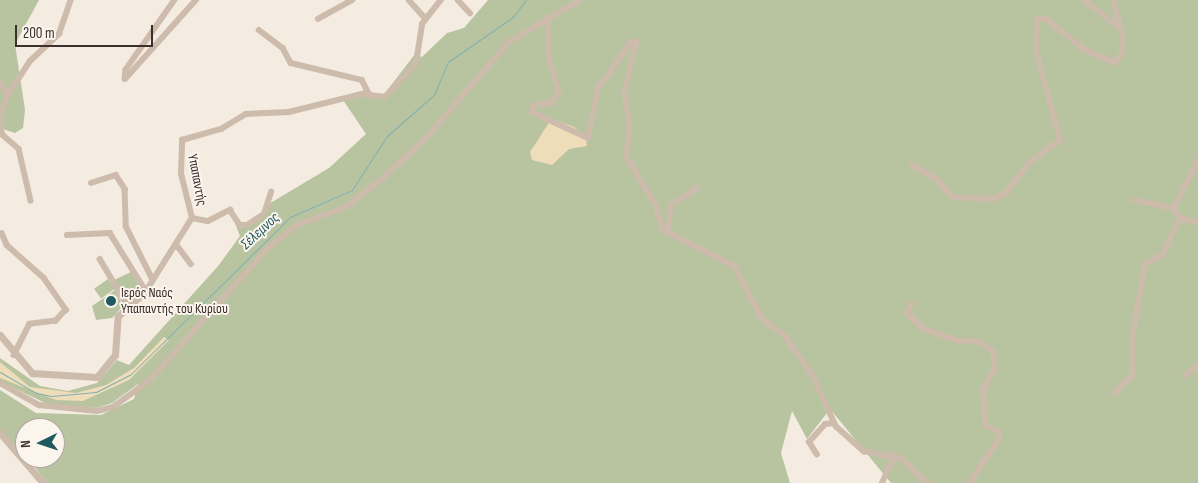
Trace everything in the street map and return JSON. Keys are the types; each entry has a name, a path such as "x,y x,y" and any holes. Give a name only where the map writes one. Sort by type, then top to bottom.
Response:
{"street":[{"path":"0,119 8,96 30,60 59,34 71,0"},
{"path":"175,0 126,70 125,79 196,0"},
{"path":"318,19 352,0"},
{"path":"408,0 425,18"},
{"path":"458,0 470,13"},
{"path":"0,383 39,405 97,411 113,407 150,380 268,248 297,225 346,207 383,178 426,138 500,50 548,17 580,0"},
{"path":"1085,0 1121,29"},
{"path":"912,166 938,180 953,198 1002,196 1030,162 1060,140 1036,47 1037,19 1047,19 1078,46 1112,63 1122,54 1121,29 1113,0"},
{"name":"Υπαπαντής","path":"0,335 14,355 32,373 97,377 115,355 117,319 128,306 146,291 192,218 181,174 178,146 184,138 221,130 246,114 289,112 370,94 384,97 414,66 425,18 438,1"},
{"path":"548,17 549,57 559,93 552,103 532,110 564,124 583,140 591,131 598,88 632,41 637,42 625,88 627,157 668,233 734,266 762,318 786,337 814,378 834,422 864,451 894,456 928,483"},
{"path":"259,30 283,48 291,63 362,80 370,94"},
{"path":"0,82 8,96"},
{"path":"0,125 4,135 19,149 31,202"},
{"path":"1174,208 1198,160"},
{"path":"91,183 116,175 125,189 126,226 153,280"},
{"path":"668,233 671,205 697,188"},
{"path":"192,218 208,221 230,210 240,225 246,225 264,214 271,192"},
{"path":"1135,200 1174,208 1180,218 1198,222"},
{"path":"1114,393 1132,376 1143,268 1162,255 1180,218"},
{"path":"2,233 7,245 44,278 66,310 56,321 30,324 14,355"},
{"path":"67,236 110,233 146,291"},
{"path":"176,244 191,264"},
{"path":"100,259 128,306"},
{"path":"912,304 907,313 924,329 958,341 979,342 994,352 995,369 984,390 986,426 998,431 1000,439 970,483"},
{"path":"1184,376 1198,365"},
{"path":"817,455 809,442 825,424 834,422"},
{"path":"0,433 43,483"},
{"path":"882,483 894,456"}],"green space":[{"path":"0,0 39,0 15,44 25,110 23,128 15,133 0,128"},
{"path":"488,0 1198,0 1198,483 891,483 830,409 807,439 792,411 781,453 790,483 47,483 36,468 65,468 65,418 15,418 15,445 0,431 0,390 36,413 101,415 134,399 138,384 112,403 96,408 47,404 0,381 0,358 40,386 68,391 97,383 117,360 129,365 219,265 240,236 235,223 245,224 262,213 267,205 329,168 366,134 341,97 365,90 379,96 386,92 415,54 422,57 447,33 464,28"},
{"path":"131,272 142,291 129,299 114,280"},
{"path":"108,279 115,289 101,299 94,289"},
{"path":"115,290 123,306 112,318 96,320 92,306"}],"sand":[{"path":"542,115 574,127 586,137 587,146 569,149 552,165 532,160 530,152 550,121"},
{"path":"164,337 169,340 129,380 83,401 56,400 0,378 0,362 30,387 76,393 106,385 134,368"}],"waterway":[{"name":"Σέλεμνος","path":"0,372 36,393 52,396 96,392 130,375 290,217 352,190 387,136 434,95 448,62 513,17 526,0"}],"place":[{"name":"Ιερός Ναός Υπαπαντής του Κυρίου","path":"111,301"}]}
